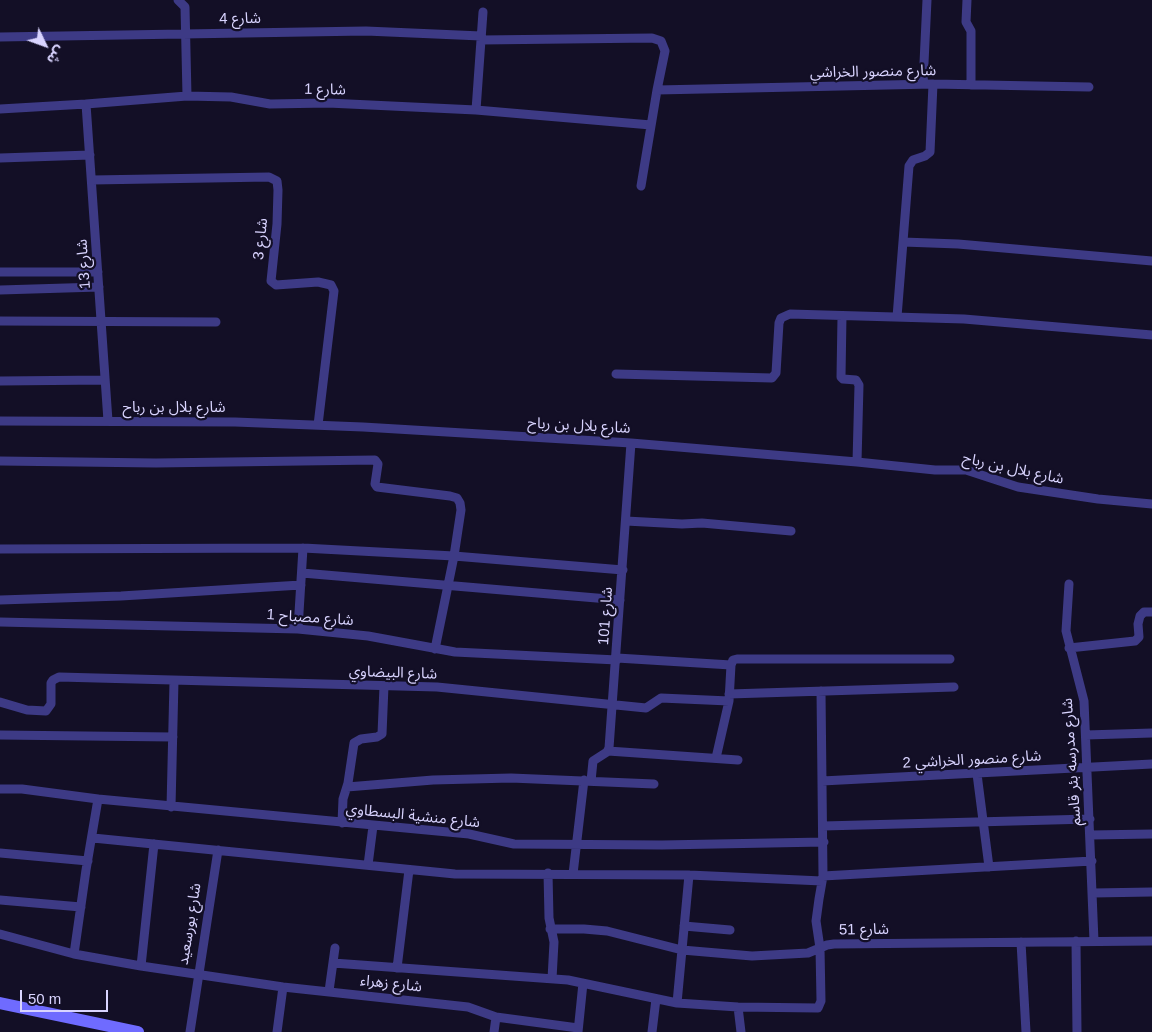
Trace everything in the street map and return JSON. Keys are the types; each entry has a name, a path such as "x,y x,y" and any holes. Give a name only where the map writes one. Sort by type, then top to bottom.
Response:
{"street":[{"path":"178,0 185,7 187,34 186,96"},
{"path":"923,84 927,0"},
{"path":"967,0 966,20 971,31 971,85"},
{"path":"476,110 483,12"},
{"name":"شارع 4","path":"0,38 366,31 481,38 652,38 661,41 665,51 656,90"},
{"name":"شارع منصور الخراشي","path":"656,90 923,84 1089,87"},
{"path":"897,317 909,166 913,160 930,152 933,84"},
{"path":"642,186 656,90"},
{"name":"شارع 1","path":"0,109 186,96 231,97 270,104 328,103 476,110 651,125"},
{"name":"شارع 13","path":"86,104 108,421"},
{"path":"0,158 90,155"},
{"name":"شارع 3","path":"92,180 269,178 277,180 277,224 271,282 276,285 318,282 330,285 334,290 318,426"},
{"path":"903,242 958,244 1152,261"},
{"path":"0,272 98,272"},
{"path":"0,290 99,286"},
{"path":"616,374 772,378 776,373 777,330 781,318 790,314 964,319 1152,335"},
{"path":"842,316 840,376 843,379 856,380 858,385 857,462"},
{"path":"0,321 216,322"},
{"path":"0,381 105,380"},
{"name":"شارع بلال بن رباح","path":"0,421 235,422 631,443 935,470 966,470 1018,488 1098,500 1152,504"},
{"name":"شارع 101","path":"608,751 614,704 631,443"},
{"path":"0,461 156,463 374,459 378,464 375,484 377,487 457,498 460,503 461,510 454,556 434,649"},
{"path":"626,521 682,524 702,523 791,531"},
{"path":"298,629 303,548"},
{"path":"0,549 303,548 454,556 622,570"},
{"path":"302,573 620,600"},
{"name":"شارع مدرسه بئر قاسم","path":"1069,584 1065,620 1069,648 1084,701 1094,941"},
{"path":"0,600 121,596 302,585"},
{"path":"1069,648 1135,641 1139,637 1138,624 1140,616 1144,612 1152,612"},
{"name":"شارع مصباح 1","path":"0,622 298,629 368,636 434,649 479,654 731,665 733,660 737,659 950,659"},
{"path":"716,758 729,697 731,665"},
{"name":"شارع البيضاوي","path":"0,702 26,710 46,711 51,704 53,680 59,677 475,690 648,707 661,698 729,697 821,691 954,687"},
{"path":"171,807 174,681"},
{"path":"342,823 343,799 347,787 354,743 361,739 378,737 382,734 384,686"},
{"path":"333,963 583,982 677,1002 738,1007 818,1008 821,1001 820,948 816,921 823,879 824,842 821,691"},
{"path":"1086,735 1152,733"},
{"path":"0,735 173,737"},
{"path":"574,874 587,781 593,761 608,751 738,760"},
{"name":"شارع منصور الخراشي 2","path":"822,781 1152,764"},
{"path":"977,774 989,867"},
{"path":"347,787 442,780 511,778 654,784"},
{"name":"شارع منشية البسطاوي","path":"0,789 22,789 171,807 469,834 514,844 662,845 824,842"},
{"path":"74,954 98,799"},
{"path":"823,826 1090,819"},
{"path":"368,865 374,826"},
{"path":"1091,835 1152,834"},
{"path":"93,838 474,875 548,873 823,879 1092,861"},
{"path":"141,966 154,844"},
{"name":"شارع بورسعيد","path":"190,1032 218,850"},
{"path":"0,854 88,861"},
{"path":"397,968 409,870"},
{"path":"548,873 549,918 554,942 552,979"},
{"path":"677,1002 689,876"},
{"path":"1093,893 1152,892"},
{"path":"0,900 81,907"},
{"path":"684,926 730,930"},
{"name":"شارع 51","path":"550,929 607,931 682,950 752,956 808,953 834,944 1152,941"},
{"name":"شارع زهراء","path":"0,934 74,954 141,966 283,987 468,1007 496,1017 578,1030"},
{"path":"1076,941 1078,1032"},
{"path":"1021,942 1026,1032"},
{"path":"329,991 334,948"},
{"path":"578,1030 583,982"},
{"path":"277,1032 283,987"},
{"path":"652,1032 656,999"},
{"path":"0,1002 104,1028 138,1032"},
{"path":"738,1007 741,1032"},
{"path":"494,1032 496,1017"}]}
